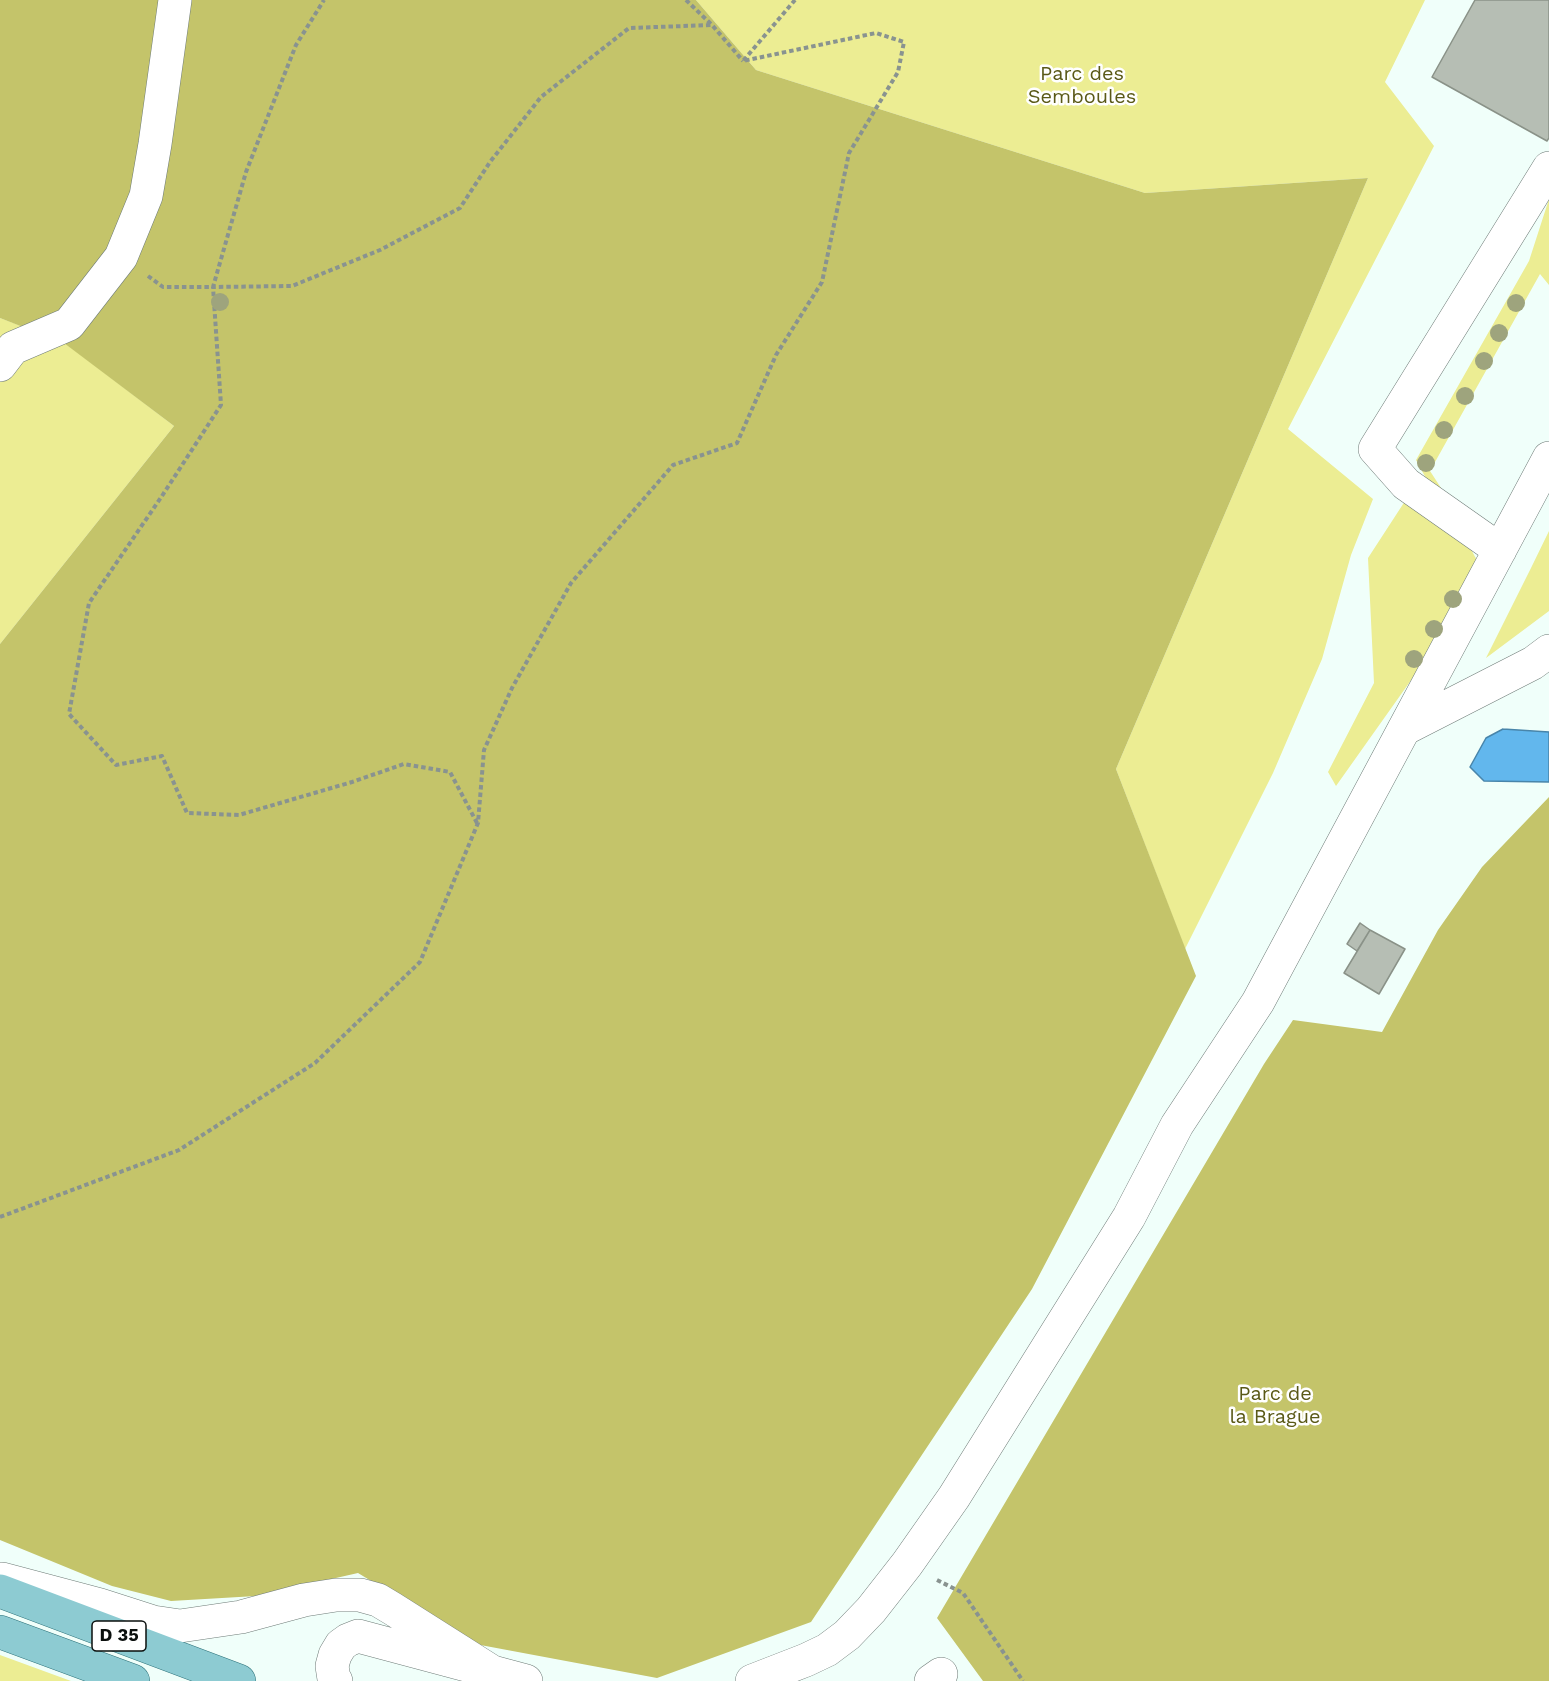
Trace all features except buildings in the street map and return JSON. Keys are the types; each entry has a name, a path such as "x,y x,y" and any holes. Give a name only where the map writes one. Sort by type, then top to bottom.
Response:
{"main road":[{"name":"D 35","path":"0,1591 239,1681"},
{"name":"D 35","path":"0,1632 133,1681"}],"lane":[{"path":"0,365 14,348 69,324 121,257 146,196 175,0"},
{"path":"1500,550 1406,484 1375,449 1549,168"},
{"path":"752,1681 827,1650 847,1635 871,1610 907,1564 954,1497 1129,1217 1177,1125 1258,1002 1549,458"},
{"path":"1404,729 1533,663 1549,651"},
{"path":"0,1579 100,1605 153,1622 180,1626 241,1617 304,1600 336,1595 360,1595 378,1600 494,1673"},
{"path":"336,1681 332,1666 335,1655 348,1640 358,1636 526,1681"}],"path":[{"path":"324,0 296,45 246,172 213,287 221,405 89,603 69,714 116,765 162,756 187,813 239,815 352,782 404,764 450,772 478,823"},
{"path":"686,0 712,25 743,62"},
{"path":"743,62 795,0"},
{"path":"121,257 163,287 292,286 380,250 460,208 490,162 541,97 629,28 712,25"},
{"path":"0,1217 179,1150 315,1063 420,962 478,823 484,750 512,688 571,583 674,465 737,442 776,355 822,282 849,153 898,72 904,42 876,33 743,62"},
{"path":"907,1564 963,1593 1023,1681"}],"green space":[{"path":"0,0 696,0 756,70 1145,193 1368,178 1116,769 1196,976 1032,1289 811,1622 657,1678 475,1644 358,1573 256,1596 171,1601 112,1586 0,1540 0,644 174,426 64,343 0,318"},
{"name":"Parc des Semboules","path":"696,0 1425,0 1385,82 1434,146 1288,429 1373,499 1351,555 1322,659 1273,773 1185,949 1116,769 1368,178 1145,193 756,70"},
{"path":"1549,199 1549,285 1540,274 1430,471 1443,491 1428,482 1416,460 1529,261"},
{"path":"0,318 64,342 174,426 0,644"},
{"path":"1407,498 1466,540 1480,566 1453,621 1336,786 1328,772 1374,683 1368,558"},
{"path":"1549,531 1549,611 1486,658 1531,568"},
{"name":"Parc de la Brague","path":"1549,797 1549,1681 983,1681 937,1618 1264,1064 1293,1020 1382,1032 1438,930 1482,867"},
{"path":"0,1655 71,1681 0,1681"}],"water":[{"path":"1503,729 1549,732 1549,782 1484,781 1470,767 1486,738"}]}
